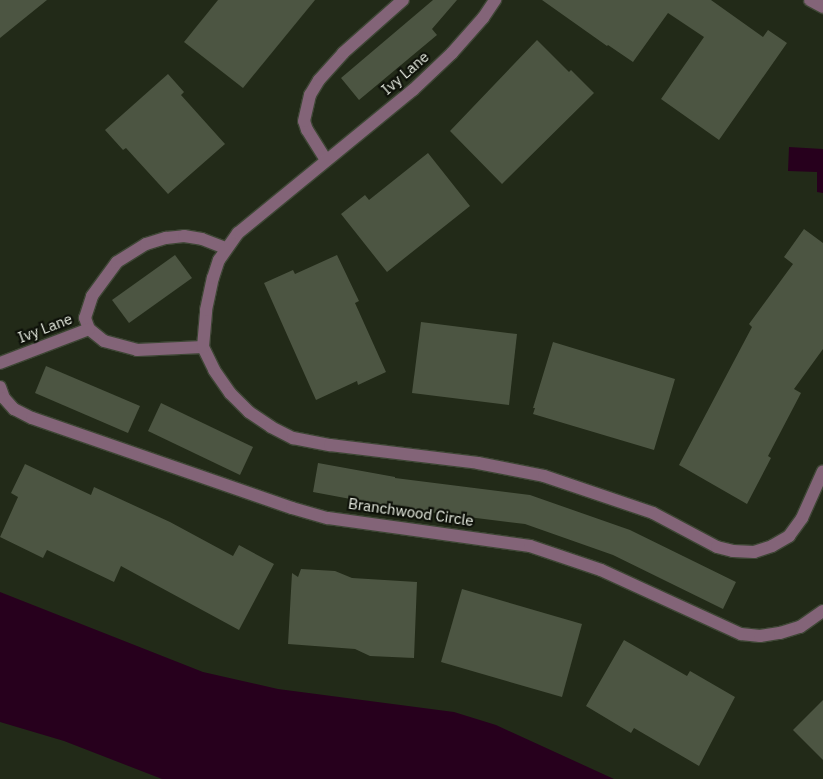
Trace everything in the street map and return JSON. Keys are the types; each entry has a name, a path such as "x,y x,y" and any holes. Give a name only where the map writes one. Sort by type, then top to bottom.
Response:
{"street":[{"path":"326,160 307,130 304,120 310,95 319,80 343,53 403,0"},
{"name":"Ivy Lane","path":"203,347 206,310 212,278 226,248 257,216 413,90 452,53 495,0"},
{"path":"810,0 823,7"},
{"name":"Ivy Lane","path":"0,363 88,329 85,318 92,296 117,262 146,244 166,238 184,236 202,239 226,248"},
{"path":"88,329 104,341 137,350 203,347 214,370 230,393 249,412 271,427 293,438 478,463 544,476 653,513 717,547 733,551 754,552 772,546 789,536 802,518 823,471"},
{"name":"Branchwood Circle","path":"0,387 4,398 14,409 32,418 292,508 328,518 530,546 593,567 741,634 760,636 780,633 800,627 823,611"}],"shaded area":[{"path":"789,147 823,149 823,193 817,192 817,172 788,171"},
{"path":"0,592 203,672 278,689 454,712 496,725 614,779 162,779 64,741 0,722"}],"building":[{"path":"0,0 47,0 0,38"},
{"path":"218,0 315,0 243,88 184,42"},
{"path":"433,0 457,0 432,29 437,35 359,100 341,78"},
{"path":"542,0 711,0 763,37 768,30 787,43 719,140 661,99 704,37 668,13 633,62"},
{"path":"537,40 569,72 571,70 594,93 502,184 450,131"},
{"path":"168,74 184,92 181,95 225,144 168,194 126,148 123,150 105,130"},
{"path":"428,153 470,206 387,272 341,214 365,195 369,200"},
{"path":"804,229 823,243 823,349 794,389 801,393 768,456 771,458 747,504 679,465 752,327 749,324 793,264 784,257"},
{"path":"175,255 192,278 129,323 112,300"},
{"path":"337,255 359,301 355,303 386,372 358,385 357,381 316,400 264,283 293,270 295,274"},
{"path":"421,322 517,334 509,405 412,393"},
{"path":"553,342 675,379 654,450 533,414 535,408 533,408"},
{"path":"46,366 140,406 128,433 35,393"},
{"path":"161,403 253,447 240,475 148,431"},
{"path":"318,463 395,478 530,495 630,530 736,582 723,609 613,555 525,524 404,509 313,492"},
{"path":"25,464 91,495 94,487 170,522 233,556 239,545 274,564 239,630 121,566 114,582 47,550 43,558 0,537 18,497 11,493"},
{"path":"301,569 335,571 352,578 417,582 414,658 370,656 355,649 288,644 292,573 298,577"},
{"path":"462,589 582,624 562,697 441,662"},
{"path":"624,640 687,676 690,671 735,697 699,766 634,728 631,733 586,706"},
{"path":"823,700 823,760 793,730"}]}
